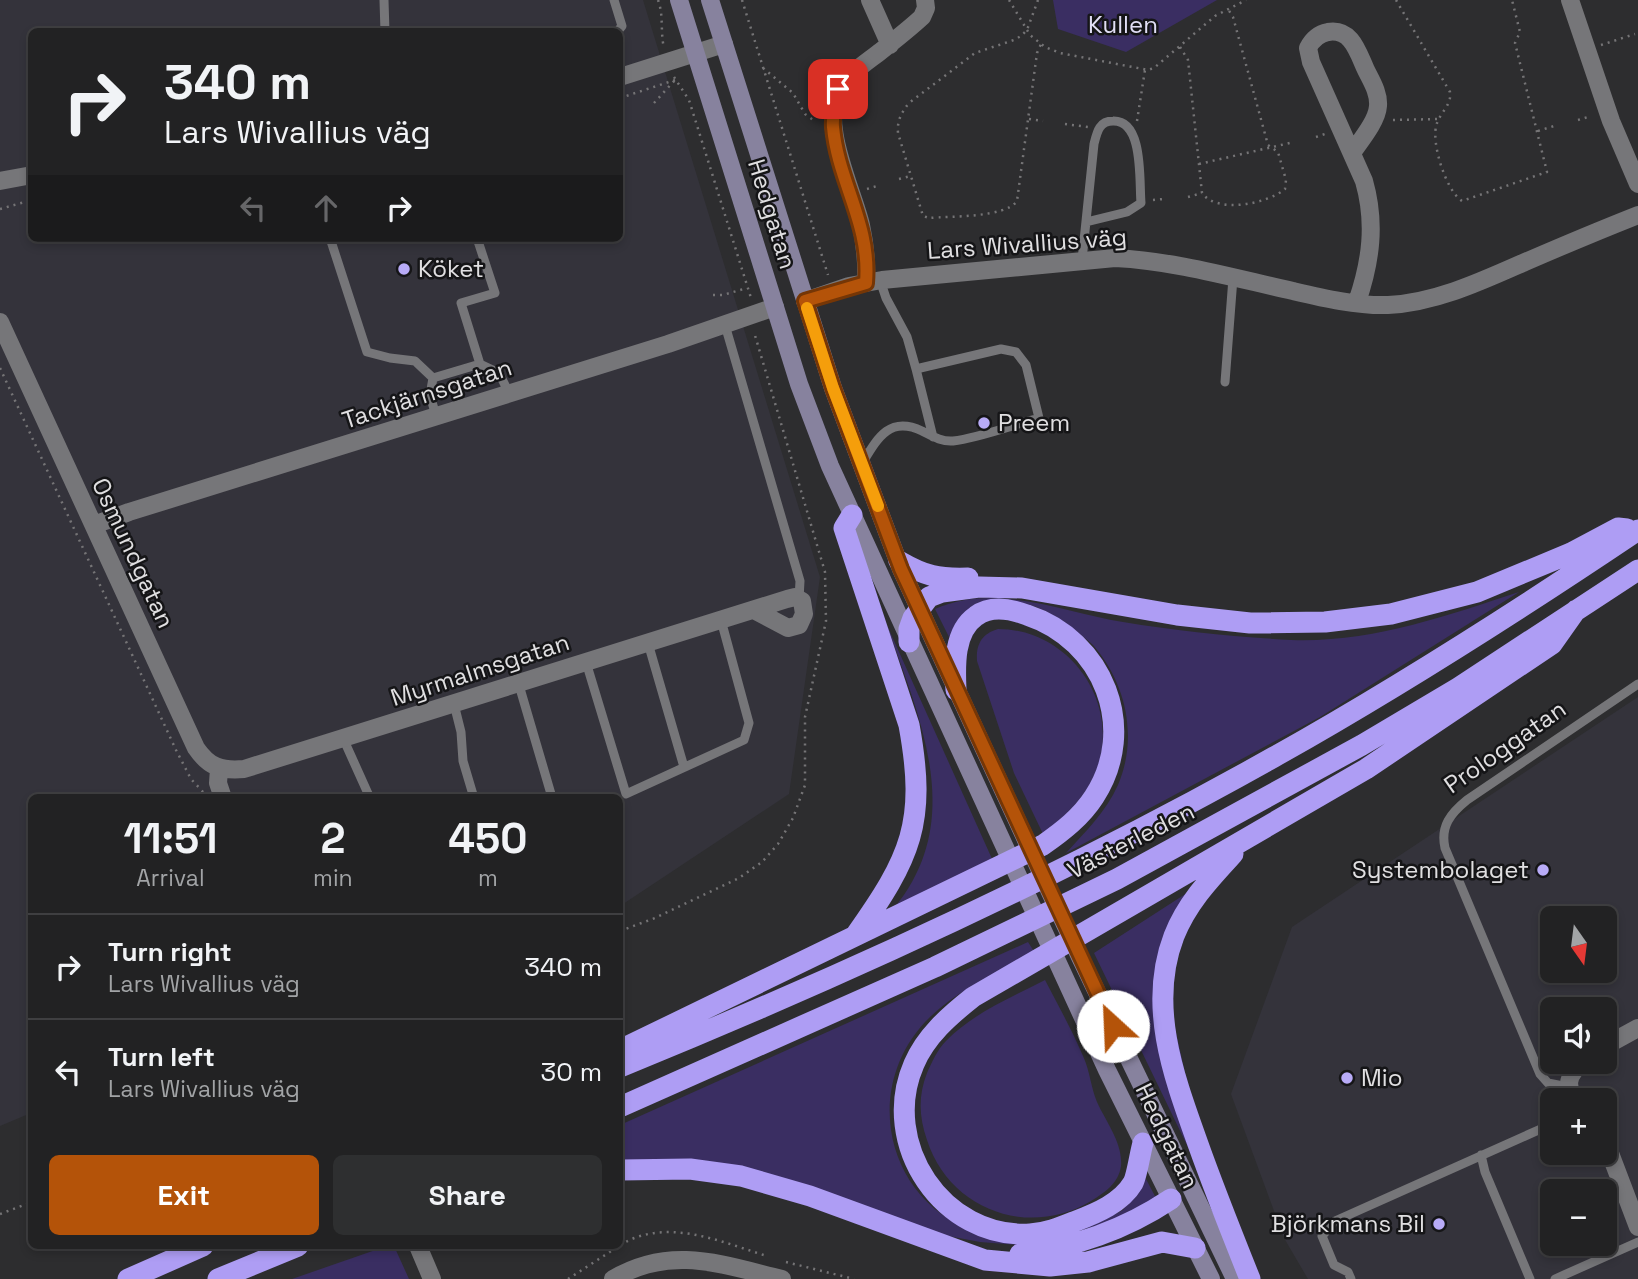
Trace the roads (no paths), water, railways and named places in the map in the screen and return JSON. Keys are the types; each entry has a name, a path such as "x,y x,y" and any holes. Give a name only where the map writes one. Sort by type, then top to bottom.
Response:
{"highway":[{"path":"852,515 844,529 909,725 917,798 911,836 898,872 854,937"},
{"path":"909,642 909,629 929,597 979,587 1022,588 1211,620 1288,624 1391,614 1457,598 1571,553 1618,528 1636,531"},
{"name":"Västerleden","path":"623,1066 729,1022 950,922 1102,849 1275,757 1493,627 1636,531"},
{"path":"900,565 925,575 945,579 973,578 979,587"},
{"name":"Västerleden","path":"623,1106 935,967 1117,880 1362,745 1458,688 1638,570"},
{"path":"623,1049 1044,845 1079,816 1095,795 1108,768 1114,742 1113,713 1106,686 1096,667 1080,647 1062,632 1039,619 1012,609 991,610 975,616 965,627 954,660 957,690"},
{"path":"1143,1143 1137,1160 1135,1181 1113,1203 1090,1216 1055,1229 1030,1234 985,1227 953,1210 940,1199 920,1174 905,1129 908,1081 930,1036 973,998 1366,769 1552,644 1576,610"},
{"path":"1247,839 1204,887 1182,918 1168,954 1162,1004 1165,1037 1180,1093 1250,1279"},
{"path":"623,1170 690,1170 741,1176 810,1196 985,1260 1050,1266 1075,1264 1162,1242 1195,1248"},
{"path":"1011,1262 1020,1254 1053,1250 1122,1226 1171,1199"},
{"path":"128,1279 196,1249"},
{"path":"219,1279 291,1249"}],"main road":[{"name":"Hedgatan","path":"679,0 799,384 821,443 909,642 1143,1143 1210,1279"},
{"name":"Hedgatan","path":"710,0 833,388 900,565 1080,957 1235,1279"},
{"path":"775,307 805,301"},
{"path":"1171,1199 1190,1189"}],"street":[{"path":"870,0 890,44"},
{"path":"873,282 860,222 836,147 833,124 838,89 849,76 922,17 926,8 925,0"},
{"path":"1570,0 1611,121 1638,184"},
{"path":"1352,153 1374,118 1378,109 1378,95 1352,40 1344,33 1332,31 1312,40 1308,48 1311,62 1364,181 1370,202 1370,257 1357,302"},
{"path":"623,76 724,44"},
{"path":"0,181 28,176"},
{"name":"Lars Wivallius väg","path":"805,301 873,282 1082,260 1139,260 1326,298 1386,305 1410,303 1443,295 1638,215"},
{"name":"Tackjärnsgatan","path":"94,525 775,307"},
{"name":"Osmundgatan","path":"0,322 196,748 205,761 219,769"},
{"name":"Myrmalmsgatan","path":"219,769 244,769 787,599 799,599"},
{"path":"754,610 788,628 799,625 804,614 802,601 799,599"},
{"path":"219,769 218,783 222,794"},
{"path":"1617,1039 1638,1028"},
{"path":"1614,1165 1638,1227"},
{"path":"419,1249 432,1279"},
{"path":"612,1279 637,1266 668,1259 697,1260 782,1279"}],"lane":[{"path":"384,0 385,28"},
{"path":"614,0 620,28"},
{"path":"1082,260 1086,222 1098,128 1106,121 1120,121 1130,128 1136,139 1142,203 1127,212 1086,222"},
{"path":"331,242 367,352 415,361 433,378"},
{"path":"478,242 495,293 461,303 481,364"},
{"path":"1225,382 1233,278"},
{"path":"873,282 886,298 907,337 933,437"},
{"path":"725,325 800,581 799,599"},
{"path":"862,463 878,437 894,427 909,426 933,437 952,441 1039,418 1026,365 1016,352 1001,349 916,369"},
{"path":"433,378 481,364 499,373 509,393"},
{"path":"433,378 430,396 436,416"},
{"path":"586,662 626,794 744,740 749,723 721,620"},
{"path":"648,643 684,767"},
{"name":"Prologgatan","path":"1559,1088 1548,1083 1540,1074 1445,848 1444,828 1458,807 1467,800 1638,684"},
{"path":"519,685 551,794"},
{"path":"454,704 461,732 463,761 473,794"},
{"path":"344,738 368,794"},
{"path":"1351,1279 1348,1272 1334,1265 1322,1236 1335,1221 1540,1129"},
{"path":"1481,1155 1485,1172 1530,1279"},
{"path":"1555,1279 1638,1242"}],"place":[{"name":"Köket","path":"404,269"},
{"name":"Preem","path":"984,423"},
{"name":"Systembolaget","path":"1543,870"},
{"name":"Mio","path":"1347,1078"},
{"name":"Björkmans Bil","path":"1439,1224"}],"park label":[{"name":"Kullen","path":"1123,25"}]}
